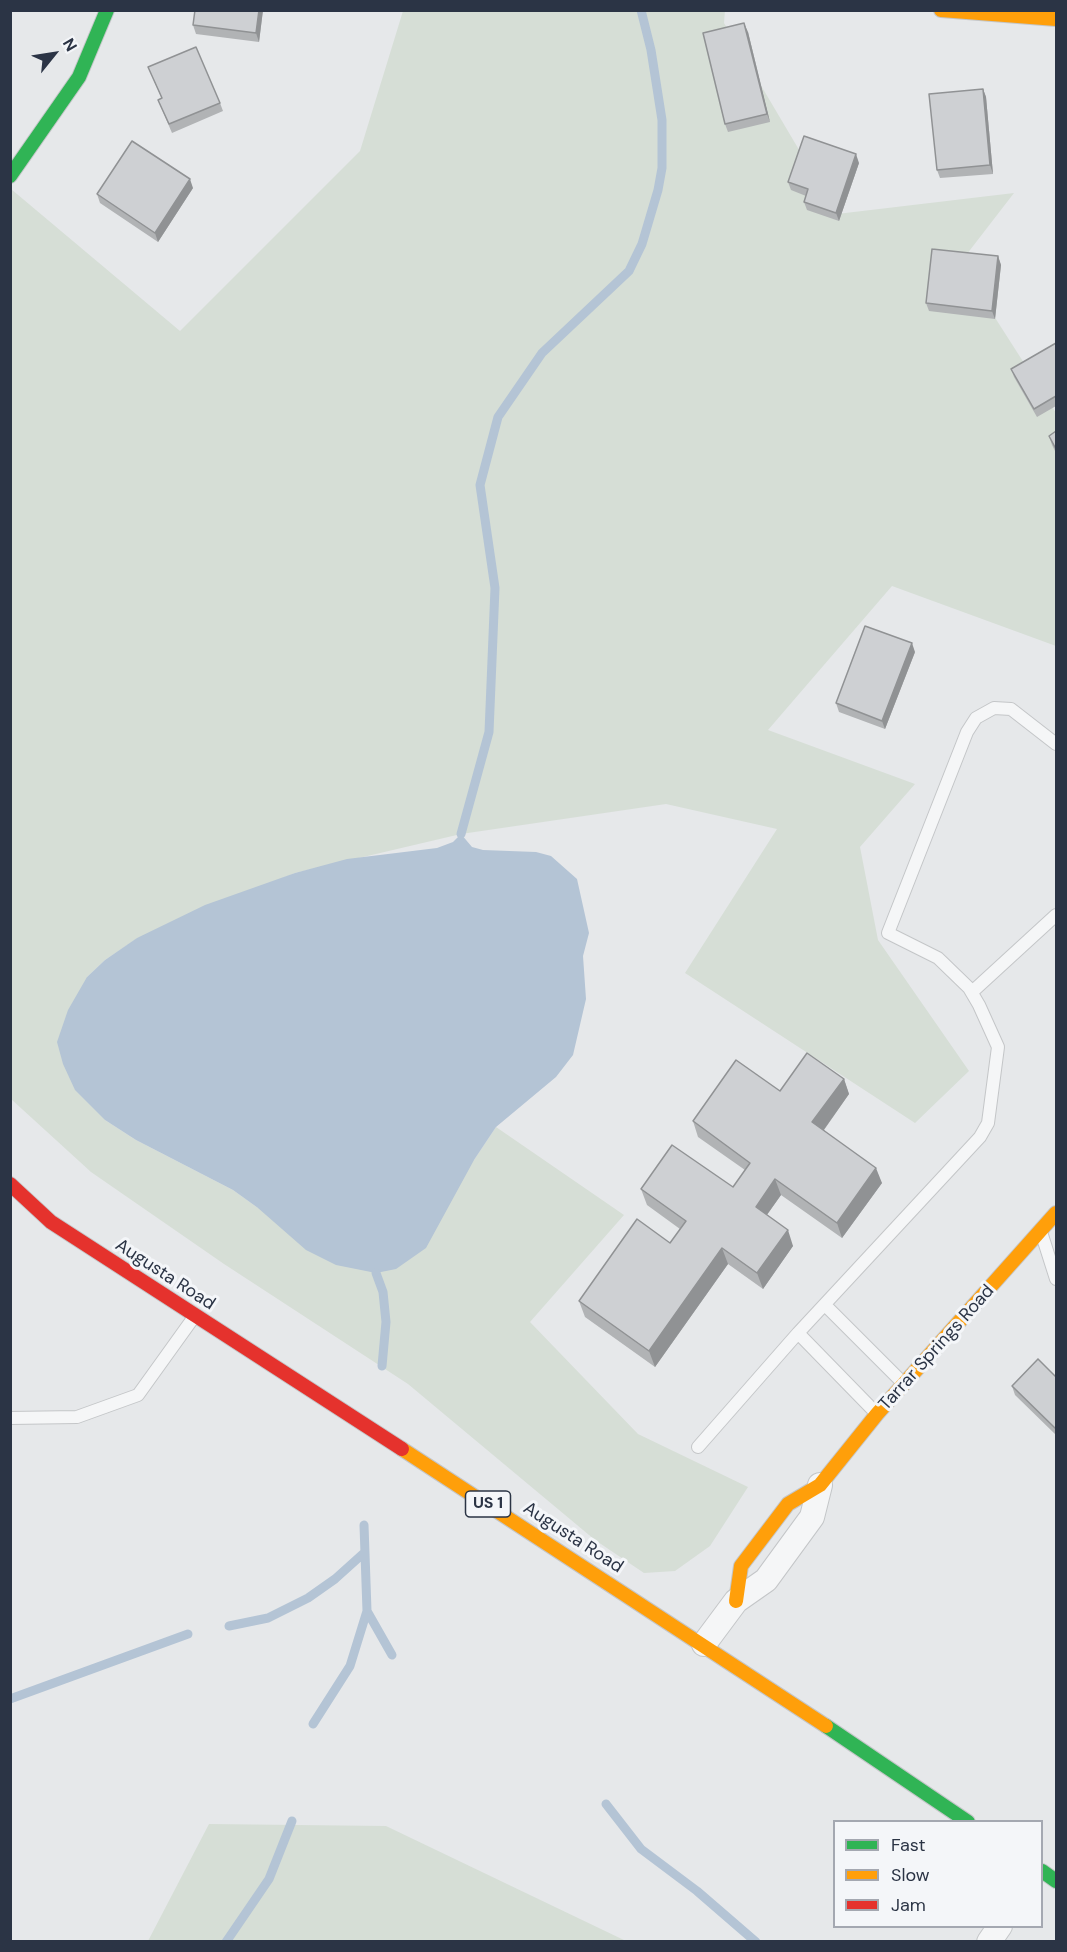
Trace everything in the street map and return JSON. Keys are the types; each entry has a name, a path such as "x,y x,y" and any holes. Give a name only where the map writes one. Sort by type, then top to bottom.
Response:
{"main road":[{"path":"10,176 79,77 106,10"},
{"path":"941,10 1056,19"},
{"name":"Augusta Road","path":"10,1184 51,1222 704,1644 967,1820"},
{"name":"Tarrar Springs Road","path":"820,1485 877,1414 1056,1213"},
{"path":"1043,1872 1056,1881"}],"street":[{"name":"Tarrar Springs Road","path":"704,1644 736,1601 766,1580 812,1517 820,1485"},
{"path":"990,1941 999,1928"}],"lane":[{"path":"698,1447 798,1334 980,1137 988,1123 998,1047 972,992 938,958 888,933 967,732 976,718 994,708 1011,709 1056,744"},
{"path":"972,992 1056,915"},
{"path":"1041,1231 1056,1279"},
{"path":"826,1306 905,1385"},
{"path":"10,1418 77,1417 138,1395 194,1316"},
{"path":"798,1334 877,1414"}],"shaded area":[{"path":"725,10 724,23 837,214 1014,193 960,263 1056,413 1056,646 892,586 768,730 915,784 860,847 878,940 969,1071 915,1123 685,973 777,829 666,804 461,834 295,873 138,938 105,960 87,977 105,1120 136,1140 233,1190 258,1208 474,1160 496,1127 624,1215 530,1322 638,1434 748,1487 710,1546 675,1571 644,1573 595,1540 408,1384 224,1264 91,1172 11,1099 11,189 180,331 360,151 403,11"},
{"path":"209,1824 386,1826 626,1941 148,1941"}],"water":[{"path":"461,834 472,847 483,850 536,852 551,856 577,879 589,933 583,956 586,999 573,1055 556,1077 496,1127 474,1160 426,1248 396,1269 376,1273 336,1265 306,1250 258,1208 233,1190 136,1140 105,1120 75,1090 63,1064 57,1042 68,1010 87,977 105,960 137,938 205,905 295,873 347,859 437,848 453,842"}],"building":[{"path":"195,10 259,10 256,33 193,25"},
{"path":"744,23 767,114 725,124 703,33"},
{"path":"196,47 220,103 169,124 158,100 162,98 148,67"},
{"path":"983,89 990,165 937,170 929,94"},
{"path":"804,136 856,154 836,213 804,202 808,189 788,182"},
{"path":"132,141 190,179 155,233 97,194"},
{"path":"932,249 998,256 992,311 926,303"},
{"path":"1056,343 1056,396 1034,409 1011,369"},
{"path":"1056,431 1056,449 1049,436"},
{"path":"865,626 912,643 882,721 836,703"},
{"path":"807,1053 844,1079 812,1122 876,1168 837,1223 775,1179 756,1207 788,1230 757,1273 722,1248 649,1351 579,1301 637,1219 670,1243 686,1221 641,1189 672,1145 733,1187 750,1163 693,1121 736,1060 780,1091"},
{"path":"1038,1359 1056,1377 1056,1429 1012,1386"}],"waterway":[{"path":"461,834 489,732 495,588 480,485 498,417 542,353 629,271 642,244 662,168 662,120 651,50 641,10"},
{"path":"376,1273 383,1292 386,1322 382,1366"},
{"path":"313,1724 350,1666 367,1611 364,1525"},
{"path":"229,1626 268,1618 308,1598 335,1579 365,1552"},
{"path":"367,1611 392,1655"},
{"path":"10,1699 188,1634"},
{"path":"606,1804 641,1849 697,1891 756,1942"},
{"path":"226,1942 269,1879 292,1821"}],"traffic: fast":[{"path":"10,176 79,77 107,10"},
{"path":"826,1726 965,1820"},
{"path":"1043,1872 1056,1881"}],"traffic: slow":[{"path":"941,10 1056,19"},
{"path":"736,1601 741,1566 788,1504 820,1485 877,1414 1056,1213"},
{"path":"402,1449 826,1726"}],"traffic: jam":[{"path":"10,1184 51,1222 402,1449"}]}
